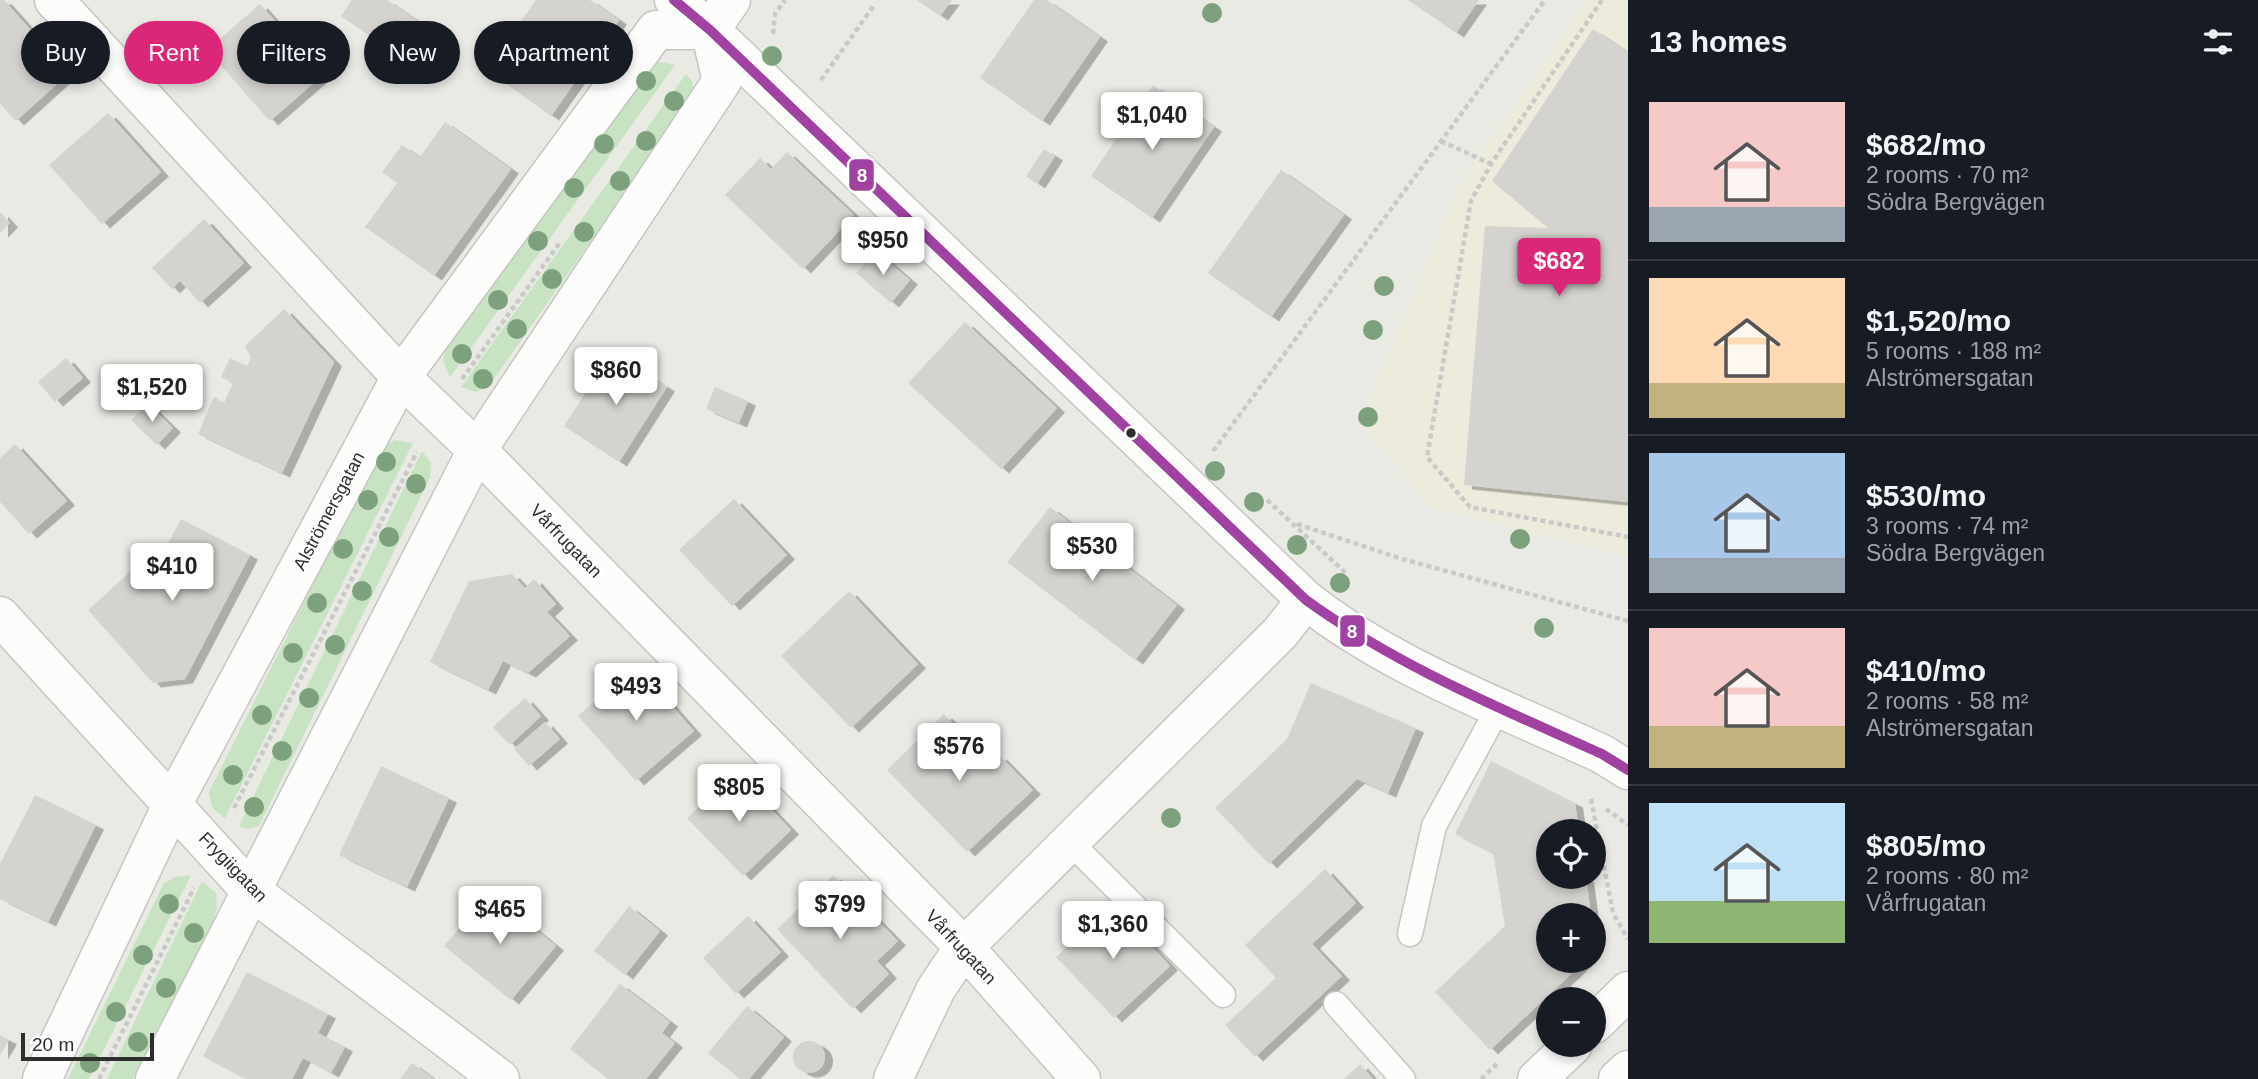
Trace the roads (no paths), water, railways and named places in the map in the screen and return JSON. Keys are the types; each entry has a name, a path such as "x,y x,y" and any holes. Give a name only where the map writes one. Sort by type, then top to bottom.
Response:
{"street":[{"name":"Vårfrugatan","path":"54,0 401,377 477,450 964,947 1081,1079"},
{"path":"674,0 720,15 1306,600 1342,628 1395,659 1602,754 1628,770"},
{"name":"Alströmersgatan","path":"42,1079 173,803 401,377 656,30 720,15"},
{"path":"155,1079 249,890 477,450 722,81 720,15"},
{"path":"893,1079 936,989 964,947 1280,633 1306,600"},
{"name":"Frygiigatan","path":"0,616 173,803 249,890 500,1079"},
{"path":"1606,1012 1628,991"},
{"path":"1537,1079 1560,1057"},
{"path":"1618,1079 1628,1070"}],"lane":[{"path":"1410,934 1434,826 1499,707"},
{"path":"1069,841 1223,995"},
{"path":"1336,1004 1404,1079"}]}
